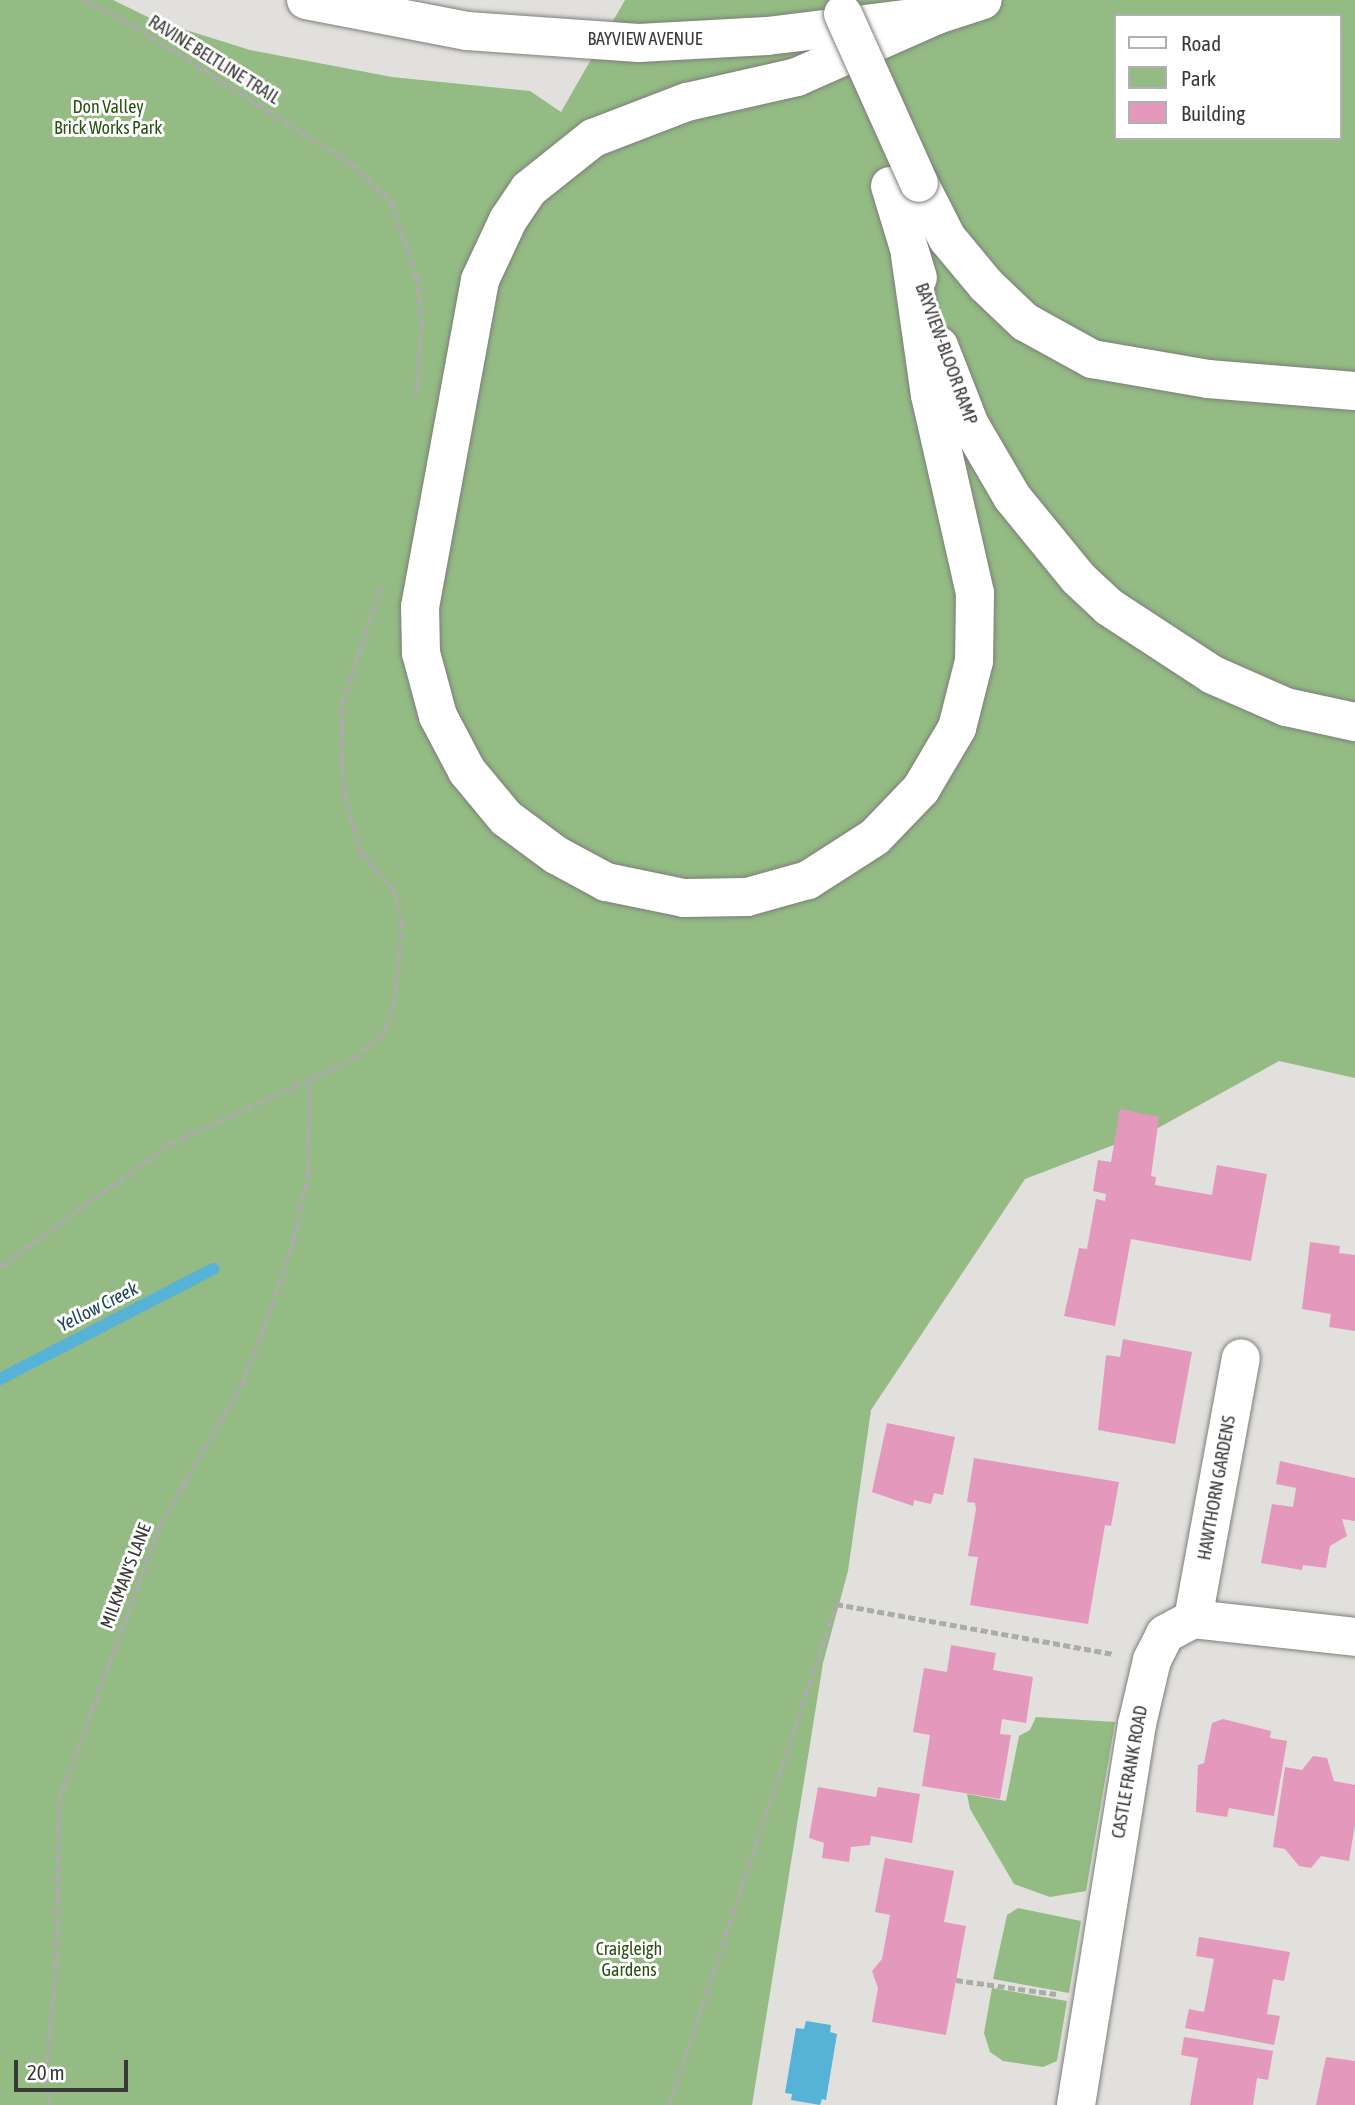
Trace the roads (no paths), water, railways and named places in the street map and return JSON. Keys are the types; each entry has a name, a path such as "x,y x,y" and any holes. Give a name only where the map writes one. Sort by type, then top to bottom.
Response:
{"main road":[{"name":"BAYVIEW AVENUE","path":"306,0 467,31 639,43 767,36 937,15 983,0"},
{"path":"842,7 904,184 986,285 1025,322 1092,359 1208,379 1355,391"},
{"path":"910,255 930,394 975,593 974,661 957,728 921,789 875,837 808,880 747,897 684,898 606,882 556,855 506,818 467,771 438,716 421,653 420,607 480,280 508,220 529,188 593,138 687,102 797,77 937,15"},
{"name":"BAYVIEW-BLOOR RAMP","path":"904,184 910,255 936,339 970,425 1012,496 1078,578 1149,638 1213,675 1286,707 1355,722"},
{"name":"HAWTHORN GARDENS","path":"1193,1619 1241,1358"},
{"path":"1193,1619 1355,1637"},
{"name":"CASTLE FRANK ROAD","path":"1076,2105 1152,1660 1165,1633 1193,1619"}],"water":[{"path":"806,2021 831,2025 830,2032 837,2034 826,2100 822,2099 820,2105 791,2100 792,2094 785,2093 796,2028 804,2029"}],"waterway":[{"name":"Yellow Creek","path":"0,1379 213,1269"}],"park label":[{"name":"Don Valley Brick Works Park","path":"108,118"},
{"name":"Craigleigh Gardens","path":"629,1960"}]}
